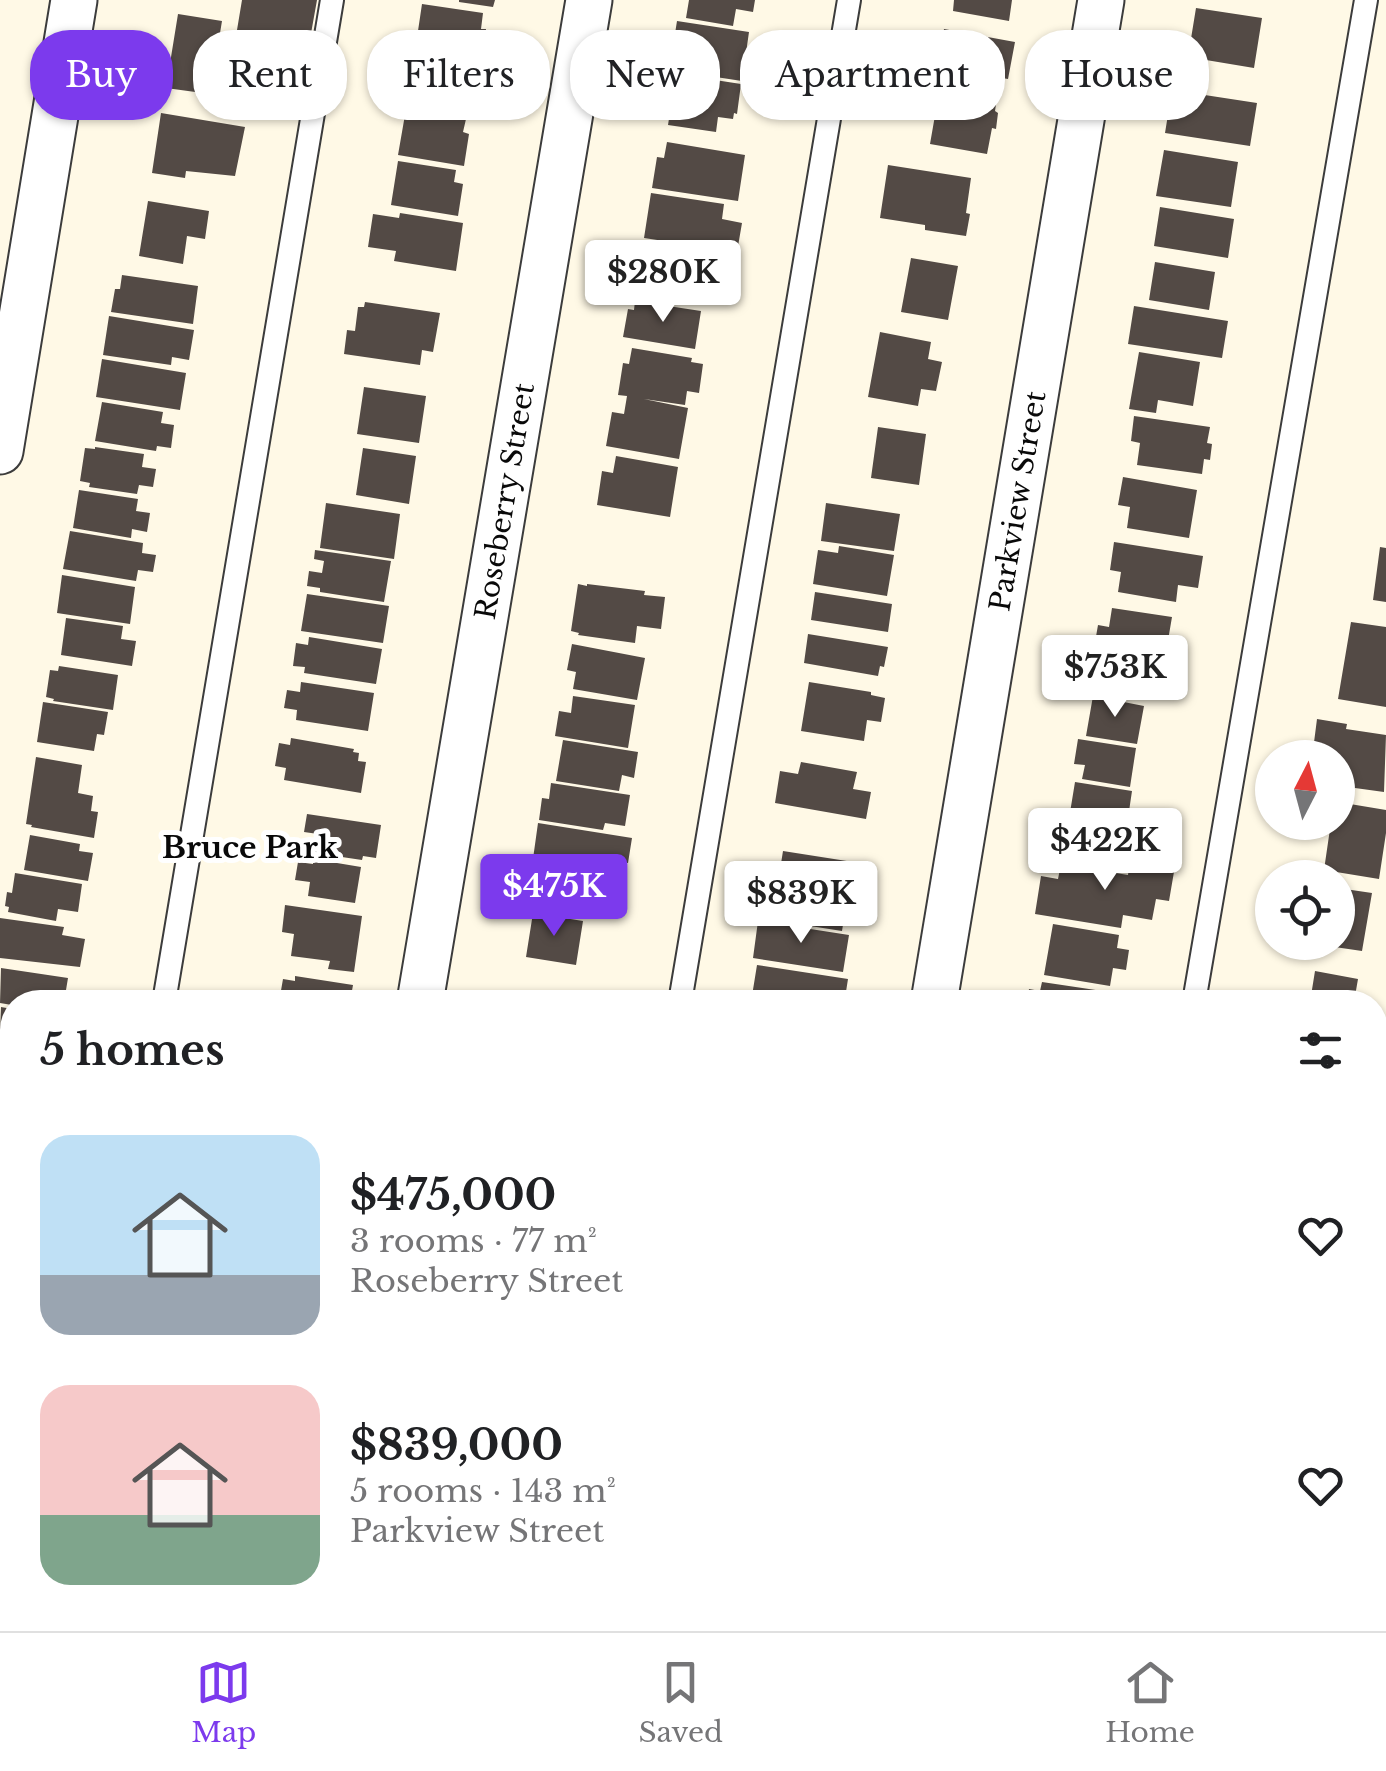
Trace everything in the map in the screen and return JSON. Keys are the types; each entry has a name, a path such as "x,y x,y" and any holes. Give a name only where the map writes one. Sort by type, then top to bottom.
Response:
{"street":[{"path":"0,451 74,0"},
{"name":"Roseberry Street","path":"422,990 589,0"},
{"name":"Parkview Street","path":"936,990 1102,0"}],"lane":[{"path":"166,990 332,0"},
{"path":"682,990 849,0"},
{"path":"1196,990 1366,0"}],"building":[{"path":"242,0 317,0 312,30 237,30"},
{"path":"459,0 495,0 493,7"},
{"path":"689,0 755,0 753,12 736,9 733,26 686,18"},
{"path":"954,0 1012,0 1009,21 953,11"},
{"path":"422,4 483,13 481,29 486,29 486,30 418,30"},
{"path":"1196,8 1262,18 1254,68 1209,60 1209,30 1192,30"},
{"path":"178,14 222,21 221,30 193,30 193,92 173,89"},
{"path":"677,21 740,31 740,81 720,78 720,30 676,30"},
{"path":"1005,40 1015,42 1008,79 1005,78"},
{"path":"720,81 740,84 733,119 720,117"},
{"path":"1209,96 1257,103 1250,146 1165,133 1167,120 1209,120"},
{"path":"173,115 245,127 235,176 186,171 185,178 152,173 160,120 173,120"},
{"path":"404,120 466,120 463,132 469,134 464,166 398,155"},
{"path":"669,120 718,120 716,132 668,125"},
{"path":"934,120 997,120 987,154 930,144"},
{"path":"667,142 745,155 738,201 652,188 657,157 664,158"},
{"path":"1164,150 1238,162 1231,207 1156,196"},
{"path":"398,161 456,170 454,182 463,184 458,216 391,205"},
{"path":"888,165 971,178 966,236 880,218"},
{"path":"651,193 724,204 722,219 742,223 737,252 644,238"},
{"path":"148,201 209,211 205,239 187,236 183,264 139,256"},
{"path":"1160,207 1234,219 1228,258 1154,246"},
{"path":"400,213 463,223 456,271 394,261 396,251 368,247 373,214 399,218"},
{"path":"648,246 710,255 703,301 636,290 641,260 646,261"},
{"path":"911,258 958,266 948,320 901,312"},
{"path":"1155,262 1215,272 1209,310 1149,300"},
{"path":"122,275 198,286 193,324 111,312"},
{"path":"635,301 701,311 695,349 623,337 628,309 634,310"},
{"path":"365,302 440,313 433,352 422,350 420,365 344,354 347,330 355,331 358,307 364,307"},
{"path":"1134,306 1228,321 1222,358 1128,344"},
{"path":"109,316 194,330 189,360 172,357 171,365 103,355"},
{"path":"880,332 931,342 928,359 942,362 936,391 921,389 918,406 868,397"},
{"path":"632,348 692,358 691,362 703,364 699,393 687,391 685,405 644,399 688,408 679,459 606,446 612,412 624,414 627,396 618,395 623,363 629,364"},
{"path":"1139,352 1200,362 1193,406 1158,400 1156,413 1129,409"},
{"path":"102,359 186,373 180,410 96,397"},
{"path":"364,387 426,396 419,443 357,434"},
{"path":"102,402 163,412 161,423 174,425 171,448 157,446 156,451 95,441"},
{"path":"1134,416 1210,427 1210,460 1204,459 1202,474 1137,465 1140,443 1131,441"},
{"path":"878,427 926,434 919,485 871,478"},
{"path":"85,448 144,454 142,467 156,469 153,487 139,485 137,494 89,487 90,483 80,481"},
{"path":"363,448 416,456 409,504 356,495"},
{"path":"616,456 678,467 670,517 597,505 602,471 613,473"},
{"path":"1123,477 1197,490 1189,538 1127,528 1130,507 1118,505"},
{"path":"79,490 138,499 136,511 150,513 147,532 132,529 131,538 73,528"},
{"path":"326,503 400,514 394,559 320,548"},
{"path":"826,503 900,514 894,551 821,541"},
{"path":"70,531 143,543 142,553 156,555 153,572 138,570 136,581 63,569"},
{"path":"1114,542 1203,556 1198,588 1178,585 1176,602 1118,592 1121,572 1110,570"},
{"path":"839,546 894,555 887,596 813,584 818,550 838,553"},
{"path":"1380,547 1386,548 1386,602 1373,600"},
{"path":"315,550 391,561 384,602 320,592 320,588 307,586 309,571 322,573 324,561 314,559"},
{"path":"62,575 135,587 130,624 57,613"},
{"path":"578,584 665,597 661,629 637,626 635,643 578,635 571,631"},
{"path":"815,592 892,604 888,632 811,620"},
{"path":"307,594 389,606 383,643 301,631"},
{"path":"1112,608 1172,617 1165,658 1094,648 1098,625 1109,627"},
{"path":"66,618 123,626 121,639 136,641 132,666 61,655"},
{"path":"1351,622 1386,627 1386,707 1338,699"},
{"path":"808,634 888,647 884,667 880,666 878,676 804,663"},
{"path":"309,637 382,649 376,684 304,673 305,667 293,666 296,643 308,645"},
{"path":"572,644 645,658 637,700 573,689 576,672 567,670"},
{"path":"1105,651 1163,661 1157,697 1084,689 1088,667 1102,669"},
{"path":"59,666 118,675 113,710 46,697 50,670 58,671"},
{"path":"301,682 374,693 368,731 296,720 297,710 284,708 287,690 300,692"},
{"path":"809,682 885,698 881,722 867,720 864,741 801,731"},
{"path":"573,696 635,705 628,748 555,736 559,711 571,713"},
{"path":"1093,696 1144,706 1137,744 1086,736"},
{"path":"43,702 108,712 104,735 97,734 94,751 37,742"},
{"path":"1317,719 1347,724 1346,729 1386,735 1384,792 1355,788 1355,740 1314,740"},
{"path":"291,738 354,749 359,753 358,761 366,762 361,793 284,780 286,768 275,766 279,743 290,745"},
{"path":"1078,739 1136,748 1130,787 1082,779 1085,765 1074,764"},
{"path":"563,740 638,752 634,778 622,775 619,791 556,781"},
{"path":"36,757 82,765 78,793 93,796 91,811 98,812 94,838 26,824"},
{"path":"801,762 857,772 853,789 871,792 866,819 775,803 780,771 798,774"},
{"path":"1075,782 1132,791 1124,845 1066,837"},
{"path":"551,783 630,795 625,826 605,823 603,830 539,820 542,798 549,799"},
{"path":"1355,805 1386,810 1379,879 1355,875 1355,860 1325,860 1328,840 1355,840"},
{"path":"307,814 381,825 376,858 363,856 362,860 315,853 318,834 304,832"},
{"path":"538,823 632,838 628,863 605,860 602,877 532,866"},
{"path":"30,835 80,844 79,851 93,853 88,881 24,870"},
{"path":"783,851 853,862 842,931 772,920"},
{"path":"313,859 361,867 355,903 308,896 310,882 295,880 298,862 313,864"},
{"path":"1130,860 1175,866 1169,901 1156,899 1152,920 1123,915 1121,928 1035,914 1041,876 1058,879 1061,864 1128,875"},
{"path":"531,867 595,878 589,916 525,905"},
{"path":"15,873 82,884 78,912 58,909 56,921 8,912 7,892 12,893"},
{"path":"1355,890 1372,893 1362,951 1355,950"},
{"path":"285,905 362,916 354,972 328,969 330,961 291,956 294,934 282,932"},
{"path":"533,913 583,921 576,965 526,957"},
{"path":"0,918 64,927 62,935 85,939 80,967 0,958"},
{"path":"758,921 849,935 843,972 753,958"},
{"path":"1053,924 1119,935 1117,948 1129,950 1126,970 1113,968 1110,986 1044,975"},
{"path":"757,965 848,979 846,990 753,990"},
{"path":"1,968 68,978 66,990 0,990"},
{"path":"1315,971 1358,979 1356,990 1312,990"},
{"path":"295,976 353,985 352,990 281,990 283,979 295,981"},
{"path":"1042,982 1096,990 1040,990"}],"district":[{"name":"Bruce Park","path":"250,847"}]}
